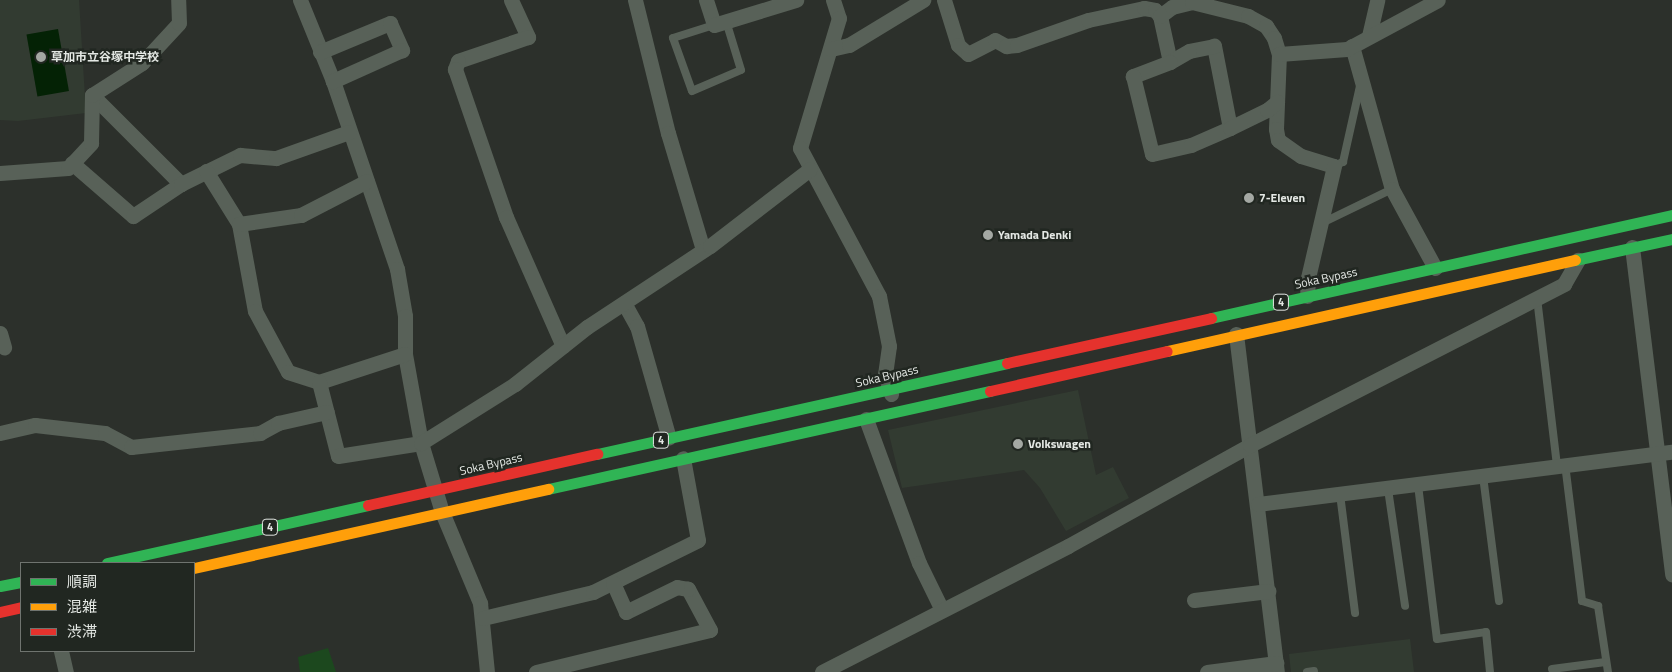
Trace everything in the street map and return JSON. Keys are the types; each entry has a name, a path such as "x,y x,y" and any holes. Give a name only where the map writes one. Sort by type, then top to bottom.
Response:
{"highway":[{"name":"Soka Bypass","path":"112,562 1672,216"},
{"name":"4","path":"195,568 1672,238"},
{"path":"0,586 20,582"},
{"path":"0,612 20,607"}],"street":[{"path":"92,95 142,63 179,23 178,0"},
{"path":"300,0 332,81 397,269 405,316 405,354 421,443 434,491 480,603 487,672"},
{"path":"512,0 528,37 458,61 456,69 506,217 564,346"},
{"path":"635,0 668,134 703,250"},
{"path":"706,0 720,23 796,0"},
{"path":"833,0 839,18 800,148 879,296 889,346 885,374 896,412"},
{"path":"944,0 958,45 968,54 996,40 1006,46 1017,45 1088,20 1144,8 1154,10 1160,16 1170,62"},
{"path":"1369,36 1377,0"},
{"path":"1279,54 1352,46 1438,0"},
{"path":"831,49 849,45 916,2"},
{"path":"1160,16 1172,7 1192,2 1248,16 1266,26 1279,54 1278,140 1301,156 1334,166 1308,278 1308,296"},
{"path":"320,52 390,23 402,50 332,81"},
{"path":"1230,128 1214,46 1189,51 1170,62 1133,76 1152,154 1191,145 1230,128 1277,102"},
{"path":"1352,46 1392,189 1435,268"},
{"path":"0,173 68,168 90,143 92,95"},
{"path":"92,95 181,184"},
{"path":"72,163 133,216 181,184 206,170 240,155 276,158 349,132"},
{"path":"319,382 338,456 421,443 515,384 624,303 703,250 810,169"},
{"path":"206,170 240,224 255,311 288,372 319,382 405,354"},
{"path":"240,224 300,215 367,181"},
{"path":"1632,247 1672,575"},
{"path":"829,670 1068,546 1250,445 1564,284 1578,260"},
{"path":"624,303 637,326 669,438"},
{"path":"1207,672 1277,667 1236,334"},
{"path":"0,433 35,425 105,433 130,447 260,433 278,424 327,412"},
{"path":"866,419 919,563 942,610"},
{"path":"1258,504 1388,489 1561,464 1672,452"},
{"path":"483,618 593,592 698,540 683,458"},
{"path":"536,672 556,669 710,630 688,589 678,587 626,612 613,582"},
{"path":"1194,600 1268,591"},
{"path":"61,652 66,672"}],"lane":[{"path":"720,23 741,70 692,91 673,38 720,23"},
{"path":"1334,166 1343,162 1361,82"},
{"path":"1320,224 1392,189"},
{"path":"1537,298 1582,601 1598,606 1608,672"},
{"path":"1483,476 1498,601"},
{"path":"1418,485 1437,639 1486,632 1490,672"},
{"path":"1388,489 1405,606"},
{"path":"1340,494 1354,613"},
{"path":"1552,669 1606,662"}],"shaded area":[{"name":"草加市立谷塚中学校","path":"0,0 79,0 86,113 18,121 0,120"},
{"path":"58,29 69,91 37,97 26,35"},
{"path":"1078,390 1096,475 1113,467 1129,498 1066,531 1040,488 1024,470 902,488 888,430"},
{"path":"1410,639 1414,672 1291,672 1289,654"},
{"path":"328,648 336,672 300,672 298,657"}],"traffic: fast":[{"path":"1211,318 1672,215"},
{"path":"1575,260 1672,239"},
{"path":"597,454 1007,363"},
{"path":"548,489 990,391"},
{"path":"112,562 368,505"},
{"path":"0,586 20,582"}],"traffic: slow":[{"path":"1167,351 1575,260"},
{"path":"195,568 548,489"}],"traffic: jam":[{"path":"1007,363 1211,318"},
{"path":"990,391 1167,351"},
{"path":"368,505 597,454"},
{"path":"0,612 20,607"}],"place":[{"name":"草加市立谷塚中学校","path":"41,57"},
{"name":"7-Eleven","path":"1249,198"},
{"name":"Yamada Denki","path":"988,235"},
{"name":"Volkswagen","path":"1018,444"}]}
